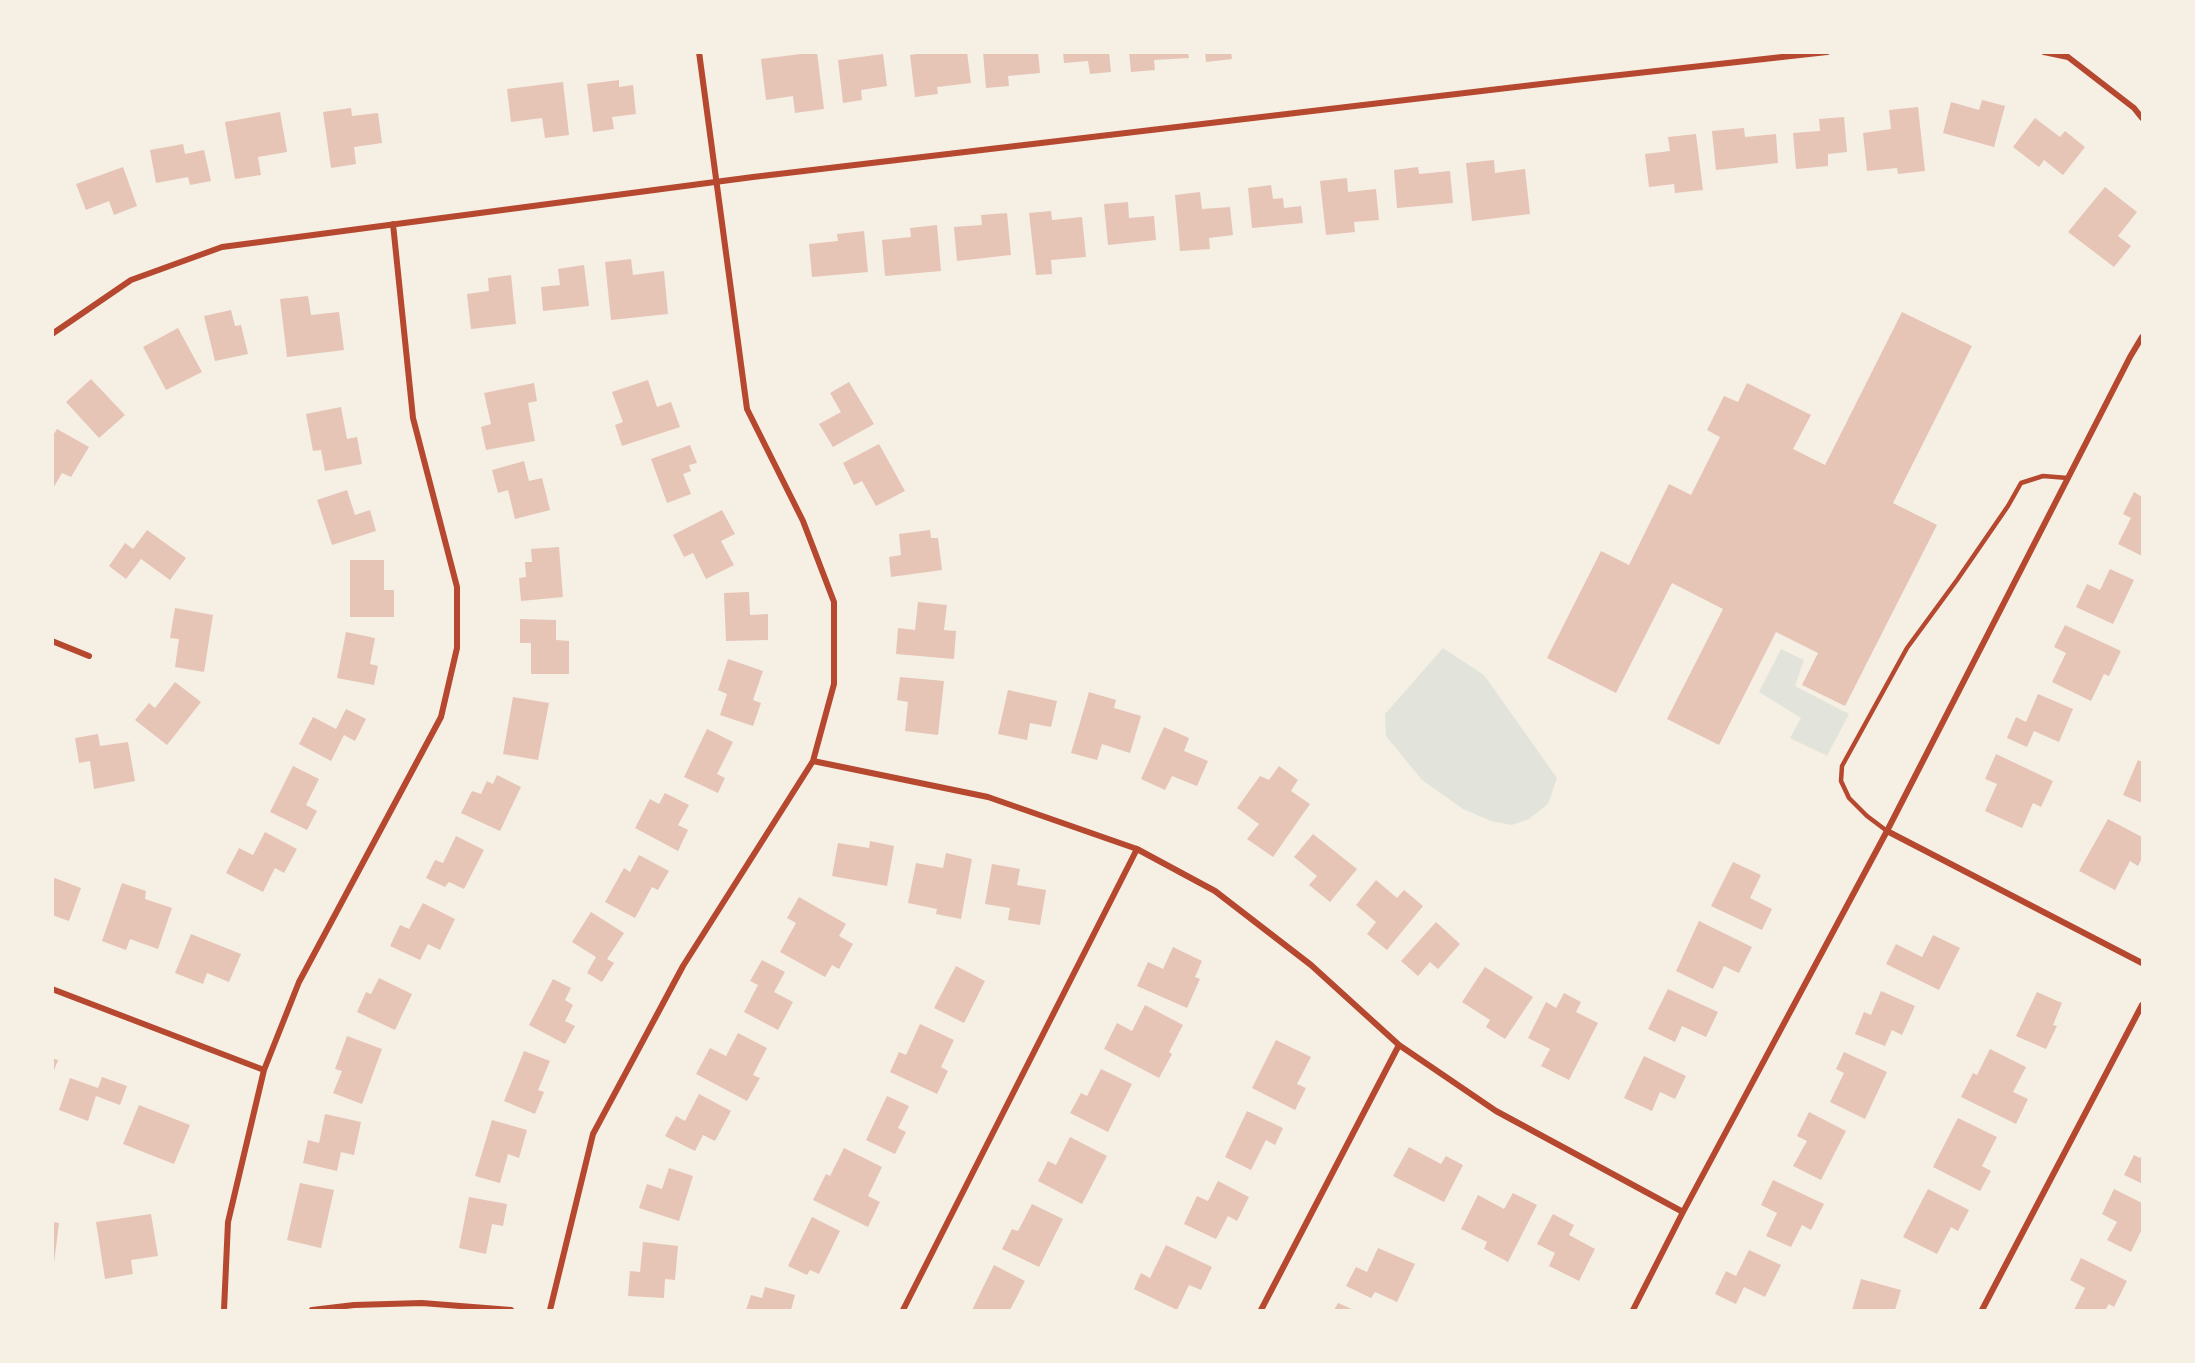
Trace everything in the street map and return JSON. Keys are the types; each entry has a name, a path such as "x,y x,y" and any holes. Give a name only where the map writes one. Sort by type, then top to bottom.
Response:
{"street":[{"path":"550,1311 593,1134 682,966 813,761 834,684 834,602 803,522 747,409 699,52"},
{"path":"52,334 131,280 222,247 716,182 1827,52"},
{"path":"2044,52 2068,57 2134,108 2142,118"},
{"path":"224,1311 228,1222 264,1070 299,981 441,717 458,648 457,587 413,418 393,224"},
{"path":"1633,1311 1683,1212 1887,831 2142,337"},
{"path":"52,641 89,656"},
{"path":"813,761 988,797 1137,849 1215,891 1311,964 1400,1045 1496,1111 1683,1212"},
{"path":"1887,831 2142,963"},
{"path":"903,1311 1137,849"},
{"path":"52,989 264,1070"},
{"path":"1982,1311 2142,1005"},
{"path":"1261,1311 1400,1045"},
{"path":"312,1311 354,1305 422,1304 511,1311"}],"lane":[{"path":"1887,831 1849,798 1840,781 1846,756 1906,648 1957,580 2008,506 2021,483 2043,476 2068,478"}],"shaded area":[{"path":"1443,648 1484,675 1557,778 1548,804 1529,819 1512,825 1491,821 1463,809 1422,780 1386,736 1385,714"},
{"path":"1781,649 1804,660 1795,686 1849,714 1827,756 1790,738 1801,718 1759,692"}],"building":[{"path":"817,52 824,109 795,113 793,96 766,100 761,59"},
{"path":"930,52 967,52 971,83 937,87 938,94 915,97 910,55"},
{"path":"983,52 1038,52 1040,73 1008,76 1009,86 986,88"},
{"path":"1063,52 1109,52 1111,72 1090,74 1088,61 1064,63"},
{"path":"1129,52 1188,52 1189,58 1154,60 1155,70 1131,72"},
{"path":"1205,52 1231,52 1232,59 1206,62"},
{"path":"883,54 887,86 861,90 862,100 843,103 838,60"},
{"path":"619,80 619,87 633,85 636,114 612,117 614,129 593,132 587,84"},
{"path":"563,82 569,135 545,138 542,118 511,122 507,89"},
{"path":"1982,100 2005,106 1994,147 1943,133 1951,102 1979,110"},
{"path":"1918,107 1925,171 1898,174 1897,168 1867,171 1863,133 1891,129 1889,110"},
{"path":"351,108 352,116 378,113 382,143 354,147 356,164 331,168 323,112"},
{"path":"280,112 287,152 258,157 261,175 235,179 225,122"},
{"path":"1844,117 1847,152 1828,154 1828,166 1796,169 1793,133 1820,131 1819,119"},
{"path":"2035,118 2060,137 2065,131 2085,147 2063,175 2044,160 2039,167 2013,147"},
{"path":"1744,128 1745,137 1776,134 1778,163 1716,170 1712,131"},
{"path":"1696,134 1703,190 1675,193 1674,184 1649,187 1645,154 1670,151 1668,137"},
{"path":"183,144 185,154 204,150 211,181 190,185 188,177 156,183 150,150"},
{"path":"1494,160 1495,173 1525,169 1530,214 1472,221 1466,163"},
{"path":"123,167 137,206 114,215 109,201 86,210 76,184"},
{"path":"1418,167 1419,174 1450,171 1453,203 1397,208 1394,170"},
{"path":"1347,178 1348,192 1376,189 1379,220 1354,222 1355,232 1326,235 1320,181"},
{"path":"1271,185 1273,199 1283,198 1284,208 1301,206 1303,223 1252,228 1248,188"},
{"path":"2105,187 2137,212 2118,236 2131,246 2114,267 2068,232"},
{"path":"1200,192 1202,209 1230,207 1233,235 1209,238 1210,249 1180,251 1175,195"},
{"path":"1128,202 1129,218 1154,216 1156,240 1108,245 1104,204"},
{"path":"1051,211 1052,220 1082,217 1086,257 1051,260 1052,274 1036,275 1029,213"},
{"path":"1007,213 1011,255 957,261 954,227 982,225 981,215"},
{"path":"937,225 941,271 885,276 882,240 911,237 910,228"},
{"path":"864,231 868,272 812,277 809,244 838,241 837,234"},
{"path":"631,259 633,275 664,271 668,314 611,320 605,262"},
{"path":"584,265 589,306 543,311 541,287 560,285 558,269"},
{"path":"511,275 516,324 471,329 467,294 489,291 488,278"},
{"path":"308,296 311,315 339,312 344,350 287,357 280,299"},
{"path":"231,310 235,326 241,325 248,354 215,361 204,316"},
{"path":"1902,312 1972,346 1893,503 1937,525 1845,706 1802,685 1818,653 1776,632 1719,745 1667,719 1723,609 1672,583 1616,693 1547,658 1601,551 1629,565 1669,484 1691,495 1720,437 1707,430 1724,396 1738,402 1747,383 1811,415 1793,449 1825,465"},
{"path":"178,328 202,372 166,390 143,347"},
{"path":"91,379 125,415 99,438 66,402"},
{"path":"648,380 657,407 671,402 680,427 622,446 615,425 623,422 612,392"},
{"path":"849,382 874,424 833,447 819,424 841,412 830,393"},
{"path":"534,383 537,401 528,403 535,441 486,450 481,427 491,424 484,393"},
{"path":"341,407 347,439 357,437 362,464 325,471 321,450 313,451 306,414"},
{"path":"57,429 89,447 71,477 62,473 52,490 52,437"},
{"path":"879,444 905,491 876,506 862,481 854,485 843,463"},
{"path":"690,445 697,463 689,465 691,471 683,474 691,494 667,503 651,459"},
{"path":"524,461 529,481 542,478 550,510 515,519 508,490 498,493 492,470"},
{"path":"347,490 355,515 370,510 376,531 332,545 317,500"},
{"path":"2134,492 2142,497 2142,556 2118,544 2131,518 2123,514"},
{"path":"722,510 735,534 721,541 734,565 706,579 693,553 684,557 673,535"},
{"path":"147,530 186,558 170,580 141,559 126,579 109,566 125,543 133,549"},
{"path":"930,530 931,538 938,538 942,570 891,577 889,557 901,555 899,534"},
{"path":"559,547 563,597 521,601 519,578 526,577 525,562 532,562 531,549"},
{"path":"350,560 384,560 384,590 394,590 394,617 350,617"},
{"path":"2110,569 2134,580 2113,624 2076,607 2087,584 2100,590"},
{"path":"749,592 750,615 768,614 768,640 726,641 724,593"},
{"path":"918,602 947,605 944,630 956,631 954,659 896,654 898,628 915,630"},
{"path":"175,608 213,615 204,672 175,667 179,639 170,638"},
{"path":"520,619 556,620 556,640 569,641 569,674 531,674 531,643 520,643"},
{"path":"2065,625 2121,651 2109,676 2104,674 2091,701 2052,682 2066,653 2054,647"},
{"path":"346,632 375,638 370,664 378,666 374,685 337,678"},
{"path":"728,659 763,671 753,700 761,703 753,726 720,715 727,694 718,690"},
{"path":"900,677 944,681 938,735 905,731 908,702 897,700"},
{"path":"175,682 201,702 167,745 135,720 149,703 155,708"},
{"path":"1008,690 1057,701 1051,727 1030,723 1027,740 998,734"},
{"path":"1089,692 1116,700 1114,708 1141,716 1130,753 1102,744 1097,760 1071,753"},
{"path":"2038,694 2073,709 2059,742 2034,731 2027,747 2007,738 2016,717 2026,722"},
{"path":"513,697 549,703 538,760 503,754"},
{"path":"346,709 366,719 355,741 344,735 331,761 299,744 313,717 336,729"},
{"path":"1164,727 1189,738 1184,751 1208,761 1197,786 1172,776 1165,790 1141,779"},
{"path":"707,729 733,742 717,774 725,778 718,793 684,777"},
{"path":"98,734 100,746 128,742 135,781 94,789 90,761 79,763 75,738"},
{"path":"1996,754 2053,781 2041,807 2033,803 2022,828 1985,811 1997,784 1985,779"},
{"path":"2138,760 2142,762 2142,803 2123,795"},
{"path":"293,766 319,779 306,805 317,811 307,830 270,812"},
{"path":"1279,766 1298,780 1291,791 1310,804 1273,857 1247,839 1259,824 1237,808 1260,776 1269,780"},
{"path":"497,775 521,787 500,831 461,813 472,791 481,794 487,781 493,784"},
{"path":"665,793 689,805 678,825 688,830 678,851 635,828 650,799 659,804"},
{"path":"2108,819 2142,837 2142,858 2138,866 2130,861 2115,890 2079,871"},
{"path":"265,832 297,849 284,873 275,868 263,892 226,873 239,848 253,855"},
{"path":"1313,834 1357,869 1330,902 1309,885 1317,876 1294,857"},
{"path":"456,836 484,850 464,889 449,882 445,887 426,878 435,860 443,863"},
{"path":"870,841 894,846 887,886 832,876 838,843 869,848"},
{"path":"946,853 972,859 961,919 936,914 937,909 908,903 916,863 943,868"},
{"path":"639,855 669,871 658,890 652,887 635,918 605,902 624,868 630,872"},
{"path":"1733,862 1761,875 1750,898 1772,909 1762,930 1711,906"},
{"path":"992,864 1020,869 1017,885 1046,890 1040,925 1008,920 1010,908 985,904"},
{"path":"52,877 81,888 69,921 52,915"},
{"path":"1376,880 1397,898 1404,890 1423,906 1387,950 1367,934 1376,922 1356,905"},
{"path":"122,883 146,891 145,899 172,908 158,949 130,939 126,950 102,941"},
{"path":"799,897 846,924 839,936 853,944 839,969 832,965 825,977 780,952 796,923 787,918"},
{"path":"423,903 455,919 440,950 428,944 420,960 390,946 400,925 409,929"},
{"path":"591,912 624,933 607,959 614,963 602,982 587,973 596,957 572,942"},
{"path":"1699,921 1752,947 1739,973 1724,966 1713,989 1676,971"},
{"path":"1436,922 1460,944 1438,969 1430,962 1418,976 1401,961"},
{"path":"191,934 241,954 229,982 207,973 203,984 175,973"},
{"path":"1933,935 1960,948 1939,990 1886,964 1896,944 1922,957"},
{"path":"1173,947 1202,961 1195,977 1200,979 1187,1008 1137,986 1148,962 1163,969"},
{"path":"762,960 785,972 774,992 793,1002 778,1030 744,1012 758,985 750,981"},
{"path":"956,966 985,981 964,1023 934,1008"},
{"path":"1485,967 1533,997 1505,1039 1486,1027 1490,1020 1462,1002"},
{"path":"379,978 412,994 395,1030 357,1012 366,992 371,994"},
{"path":"553,979 571,988 565,1000 573,1005 565,1021 575,1026 565,1044 529,1025"},
{"path":"1668,989 1718,1012 1706,1037 1682,1026 1675,1042 1648,1029"},
{"path":"1881,991 1915,1006 1902,1035 1892,1030 1885,1046 1855,1034 1864,1012 1871,1015"},
{"path":"2037,992 2062,1003 2053,1025 2057,1026 2046,1049 2016,1036"},
{"path":"1564,993 1581,1002 1576,1012 1598,1023 1569,1080 1541,1066 1550,1049 1528,1038 1546,1002 1556,1008"},
{"path":"1145,1005 1183,1025 1169,1052 1172,1054 1159,1078 1104,1049 1117,1023 1132,1031"},
{"path":"920,1024 954,1040 941,1067 948,1071 937,1094 890,1072 899,1052 906,1055"},
{"path":"738,1033 767,1048 753,1075 760,1078 747,1101 696,1074 710,1048 726,1056"},
{"path":"347,1036 382,1049 362,1104 333,1093 342,1071 335,1069"},
{"path":"1276,1040 1311,1057 1297,1084 1306,1088 1295,1110 1252,1088"},
{"path":"1990,1049 2026,1067 2013,1092 2028,1099 2016,1124 1961,1097 1973,1073 1977,1075"},
{"path":"524,1051 550,1061 538,1090 544,1092 535,1114 504,1101"},
{"path":"1844,1052 1887,1072 1865,1119 1830,1102 1844,1073 1836,1069"},
{"path":"1644,1056 1686,1076 1675,1099 1660,1092 1652,1111 1624,1098"},
{"path":"52,1058 58,1060 53,1073 52,1073"},
{"path":"1101,1069 1132,1084 1108,1132 1070,1113 1081,1093 1087,1096"},
{"path":"102,1077 127,1086 120,1105 96,1096 88,1121 59,1110 70,1078 98,1088"},
{"path":"699,1094 731,1111 715,1141 703,1135 695,1151 665,1136 676,1116 685,1121"},
{"path":"887,1096 909,1106 898,1128 906,1132 895,1154 866,1140"},
{"path":"139,1105 190,1125 174,1164 123,1144"},
{"path":"1247,1111 1283,1128 1275,1145 1266,1140 1251,1170 1225,1157"},
{"path":"1809,1112 1846,1131 1821,1180 1793,1166 1807,1141 1797,1136"},
{"path":"325,1114 361,1122 354,1155 341,1152 337,1171 303,1163 308,1140 319,1143"},
{"path":"1958,1118 1997,1137 1982,1166 1991,1171 1980,1191 1933,1167"},
{"path":"492,1120 527,1130 519,1158 508,1154 500,1183 475,1176"},
{"path":"1070,1137 1107,1156 1082,1204 1038,1181 1048,1161 1056,1165"},
{"path":"1409,1147 1441,1164 1446,1156 1463,1165 1444,1202 1393,1176"},
{"path":"844,1148 882,1167 868,1196 880,1202 868,1227 813,1200 826,1174 830,1176"},
{"path":"2142,1154 2141,1183 2124,1175 2134,1155 2140,1158"},
{"path":"669,1168 693,1176 679,1221 639,1208 647,1184 662,1189"},
{"path":"1773,1180 1824,1204 1811,1230 1802,1225 1791,1247 1766,1236 1777,1213 1761,1205"},
{"path":"1218,1181 1249,1197 1237,1221 1228,1216 1216,1239 1184,1224 1197,1196 1208,1201"},
{"path":"300,1183 334,1190 321,1248 287,1240"},
{"path":"1928,1189 1969,1210 1958,1231 1951,1227 1937,1254 1903,1237"},
{"path":"2114,1189 2142,1203 2142,1229 2131,1252 2107,1240 2117,1222 2102,1214"},
{"path":"1513,1193 1537,1205 1508,1262 1484,1249 1487,1242 1461,1229 1478,1195 1504,1209"},
{"path":"469,1197 507,1204 503,1226 492,1224 486,1254 459,1248"},
{"path":"1032,1204 1063,1219 1039,1267 1002,1249 1012,1229 1018,1231"},
{"path":"151,1214 158,1256 131,1260 133,1274 105,1279 96,1222"},
{"path":"1553,1214 1574,1225 1569,1235 1595,1249 1579,1281 1549,1266 1555,1253 1537,1244"},
{"path":"812,1217 840,1231 819,1274 810,1270 807,1275 788,1266"},
{"path":"52,1222 59,1223 54,1263 52,1263"},
{"path":"643,1242 678,1246 675,1280 665,1279 664,1298 628,1296 630,1271 640,1272"},
{"path":"1166,1245 1212,1267 1201,1290 1189,1285 1177,1310 1134,1289 1141,1273 1150,1278"},
{"path":"1378,1248 1415,1264 1397,1302 1375,1292 1371,1298 1346,1286 1356,1267 1367,1272"},
{"path":"1749,1250 1781,1265 1765,1297 1744,1287 1736,1304 1715,1294 1726,1271 1736,1276"},
{"path":"2081,1258 2127,1281 2114,1307 2109,1304 2105,1310 2074,1310 2085,1288 2070,1280"},
{"path":"994,1265 1025,1281 1010,1310 972,1310"},
{"path":"1861,1279 1901,1290 1895,1310 1852,1310"},
{"path":"765,1287 795,1295 791,1310 746,1310 751,1295 762,1298"},
{"path":"1338,1303 1354,1310 1334,1310"}]}
